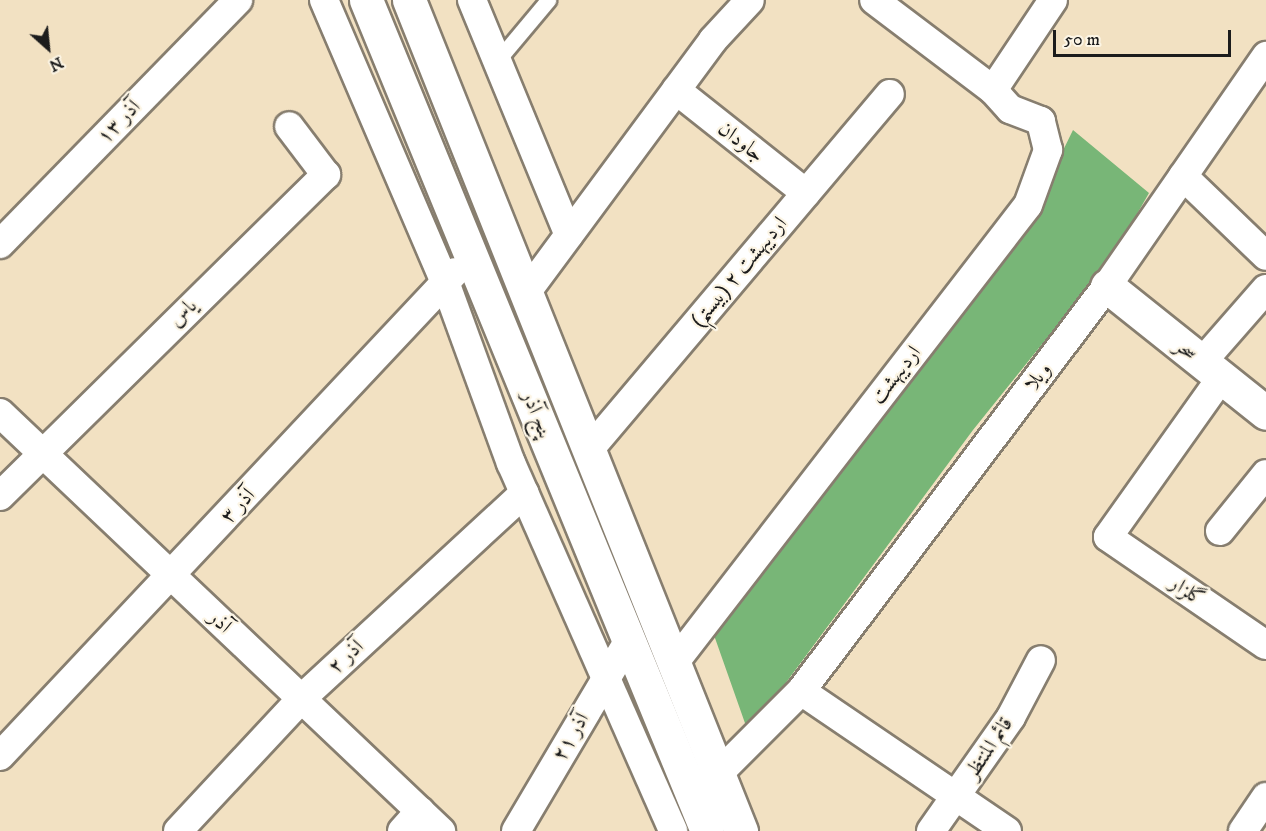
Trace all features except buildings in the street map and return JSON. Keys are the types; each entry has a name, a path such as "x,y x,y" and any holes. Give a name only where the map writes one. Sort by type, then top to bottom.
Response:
{"main road":[{"name":"پنج آذر","path":"366,0 473,253 696,822"},
{"name":"پنج آذر","path":"409,0 741,831"},
{"name":"سحر","path":"1107,286 1266,413"}],"street":[{"path":"324,0 445,282 524,493 672,831"},
{"path":"472,0 569,235"},
{"path":"526,293 676,90 750,0"},
{"name":"اردیبهشت","path":"675,662 1028,205 1048,150 1041,121 1010,109 993,90 874,0"},
{"path":"993,90 1053,0"},
{"name":"۱۳ آذر","path":"0,244 222,5"},
{"name":"ویلا","path":"718,774 801,691 1107,286 1266,56"},
{"name":"جاودان","path":"676,90 806,193"},
{"name":"اردیبهشت ۲ (بیستم)","path":"589,450 890,94"},
{"name":"یاس","path":"0,496 40,451 326,175 289,126"},
{"path":"1183,176 1266,255"},
{"name":"آذر ۳","path":"0,756 172,576 473,253"},
{"path":"1212,370 1266,290"},
{"name":"گلزار","path":"1212,370 1108,537 1266,645"},
{"name":"آذر","path":"0,413 301,699 411,821 441,831"},
{"path":"1220,531 1266,474"},
{"name":"آذر ۲","path":"178,831 301,699 524,493"},
{"name":"آذر ۲۱","path":"516,831 604,679 627,644"},
{"name":"قائم المنتظر","path":"931,831 1011,717 1041,660"},
{"path":"801,691 1006,831"},
{"path":"1243,831 1266,797"}],"lane":[{"path":"497,61 548,0"}],"green space":[{"path":"1073,130 1149,193 1113,256 973,430 785,684 746,726 709,621 1030,218"}]}
